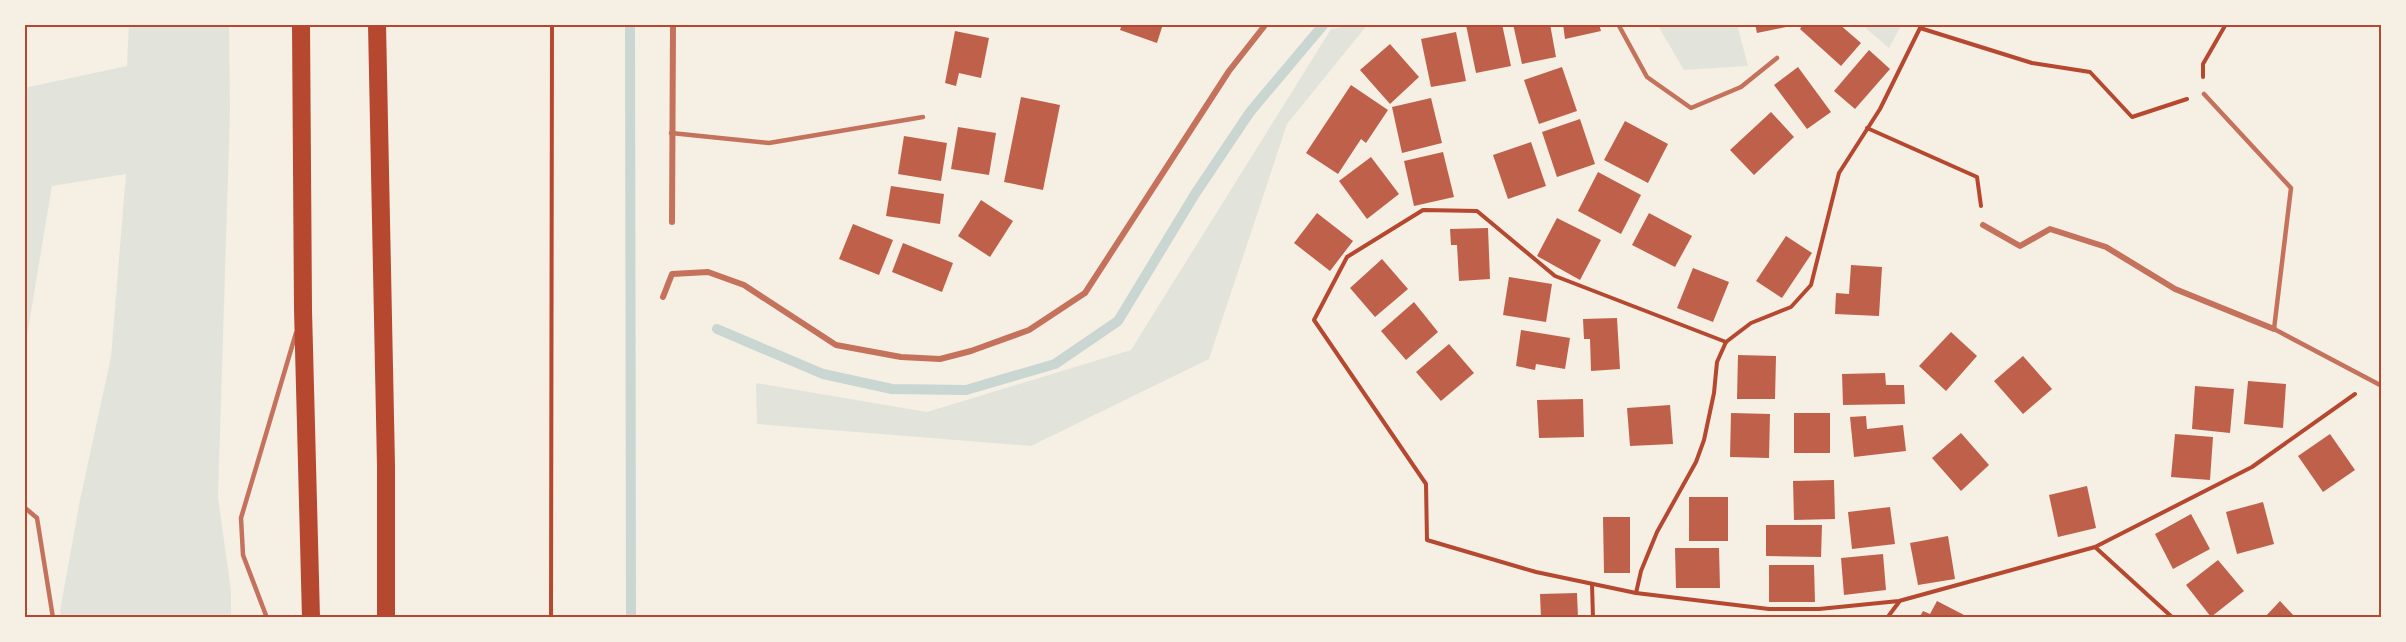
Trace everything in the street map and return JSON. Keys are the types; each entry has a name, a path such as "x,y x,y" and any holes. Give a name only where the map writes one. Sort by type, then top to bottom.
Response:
{"highway":[{"path":"301,24 303,310 311,618"},
{"path":"377,24 386,618"}],"street":[{"path":"672,222 673,24"},
{"path":"663,297 672,274 708,272 744,285 836,345 901,357 940,359 971,351 1029,330 1085,293 1229,71 1266,24"},
{"path":"1983,225 2020,246 2050,229 2106,247 2175,289 2274,328"}],"lane":[{"path":"1618,24 1647,77 1691,108 1741,87 1777,57"},
{"path":"2204,94 2291,188 2274,328 2382,386"},
{"path":"671,133 769,143 922,117"},
{"path":"267,618 243,555 241,518 303,310"},
{"path":"24,507 37,518 52,618"}],"path":[{"path":"551,618 552,24"},
{"path":"1636,593 1641,572 1657,532 1696,462 1704,440 1714,393 1717,362 1726,342 1751,323 1781,313 1791,307 1811,285 1839,173 1880,110 1921,26 2032,63 2090,72 2132,117 2204,94 2203,64 2226,24"},
{"path":"1867,128 1977,177 1983,225"},
{"path":"1726,342 1555,276 1477,211 1423,210 1347,257 1314,320 1426,484 1426,540 1536,572 1636,593 1768,609 1819,609 1899,601 2095,547 2252,467 2373,381"},
{"path":"2095,547 2173,618"},
{"path":"1592,584 1593,618"},
{"path":"1887,618 1899,601"}],"shaded area":[{"path":"129,24 229,24 230,111 218,497 231,591 231,618 63,618 60,611 80,500 111,357 126,174 52,186 26,342 24,341 24,88 127,66"},
{"path":"1368,24 1287,124 1209,359 1031,446 757,424 756,383 927,412 1131,350 1331,29"},
{"path":"1657,24 1737,24 1748,66 1684,70"},
{"path":"1861,24 1902,24 1889,48"}],"building":[{"path":"1122,24 1163,24 1157,43 1120,30"},
{"path":"1502,24 1511,66 1476,73 1466,25"},
{"path":"1513,24 1550,24 1556,57 1522,64"},
{"path":"1563,24 1599,24 1601,31 1565,39"},
{"path":"1755,24 1785,24 1786,27 1757,33"},
{"path":"1803,24 1839,24 1861,43 1841,66 1800,29"},
{"path":"955,31 989,38 981,78 959,73 956,86 945,83"},
{"path":"1456,32 1466,81 1431,87 1421,39"},
{"path":"1390,44 1419,77 1390,104 1360,70"},
{"path":"1869,50 1890,69 1855,109 1834,91"},
{"path":"1562,67 1577,111 1539,124 1524,80"},
{"path":"1798,67 1831,112 1807,129 1774,85"},
{"path":"1351,85 1388,110 1366,143 1361,139 1338,174 1306,153"},
{"path":"1021,97 1060,105 1043,190 1004,182"},
{"path":"1431,98 1442,143 1402,153 1392,107"},
{"path":"1771,112 1794,137 1754,175 1730,150"},
{"path":"1580,119 1595,164 1557,177 1542,132"},
{"path":"1625,121 1668,144 1648,183 1604,160"},
{"path":"958,127 996,133 989,175 951,169"},
{"path":"904,136 947,143 941,181 898,174"},
{"path":"1531,142 1546,186 1508,199 1493,155"},
{"path":"1443,152 1454,197 1414,206 1404,161"},
{"path":"1371,157 1399,194 1367,219 1339,181"},
{"path":"1598,172 1641,195 1621,234 1578,211"},
{"path":"891,186 944,194 940,224 886,216"},
{"path":"981,200 1013,221 990,257 958,236"},
{"path":"1317,213 1353,241 1330,271 1294,243"},
{"path":"1649,213 1692,236 1675,267 1632,245"},
{"path":"1557,218 1601,240 1580,280 1537,256"},
{"path":"853,224 893,240 879,275 839,259"},
{"path":"1488,228 1490,279 1459,281 1457,245 1451,245 1450,229"},
{"path":"1786,236 1812,253 1782,298 1756,281"},
{"path":"903,243 953,263 942,292 892,272"},
{"path":"1382,259 1408,289 1375,317 1350,288"},
{"path":"1851,265 1882,267 1879,316 1835,314 1836,293 1849,294"},
{"path":"1693,268 1729,282 1713,322 1677,308"},
{"path":"1509,277 1552,284 1546,322 1503,315"},
{"path":"1414,302 1438,332 1406,360 1381,331"},
{"path":"1617,318 1620,369 1591,371 1590,339 1584,339 1583,319"},
{"path":"1521,330 1570,338 1565,369 1536,364 1535,370 1516,366"},
{"path":"1951,332 1977,356 1946,391 1919,366"},
{"path":"1449,344 1474,373 1441,401 1416,372"},
{"path":"1738,355 1776,356 1775,399 1737,399"},
{"path":"2023,356 2052,389 2023,414 1994,381"},
{"path":"1885,373 1886,385 1904,385 1905,404 1843,405 1842,374"},
{"path":"2248,381 2286,384 2283,428 2244,424"},
{"path":"2195,386 2234,389 2230,433 2192,429"},
{"path":"1583,399 1584,437 1539,438 1537,400"},
{"path":"1670,405 1673,444 1630,446 1627,408"},
{"path":"1731,413 1770,414 1769,458 1730,457"},
{"path":"1794,413 1830,413 1830,453 1794,453"},
{"path":"1866,416 1867,429 1903,425 1906,451 1854,457 1850,417"},
{"path":"1961,433 1989,465 1961,491 1932,458"},
{"path":"2175,434 2213,437 2210,480 2171,477"},
{"path":"2330,434 2355,470 2323,492 2298,456"},
{"path":"1834,480 1835,519 1794,520 1793,481"},
{"path":"2087,486 2096,528 2058,537 2049,495"},
{"path":"1689,497 1728,497 1728,541 1689,541"},
{"path":"2263,502 2274,544 2237,554 2226,512"},
{"path":"1890,507 1895,544 1852,549 1848,512"},
{"path":"2191,514 2210,549 2173,569 2155,534"},
{"path":"1603,517 1630,517 1630,573 1604,573"},
{"path":"1766,525 1822,525 1821,557 1766,556"},
{"path":"1948,536 1955,579 1918,585 1910,543"},
{"path":"1675,548 1719,548 1720,588 1676,588"},
{"path":"1883,554 1886,590 1844,595 1841,558"},
{"path":"2218,560 2244,591 2211,617 2186,585"},
{"path":"1769,565 1814,565 1815,602 1769,602"},
{"path":"1577,593 1578,618 1541,618 1540,594"},
{"path":"1937,601 1964,615 1963,618 1919,618 1923,611 1930,614"},
{"path":"2280,601 2296,618 2264,618"}],"waterway":[{"path":"630,24 631,618"},
{"path":"717,329 823,374 892,389 966,390 1055,364 1118,321 1195,194 1250,112 1324,24"}]}
